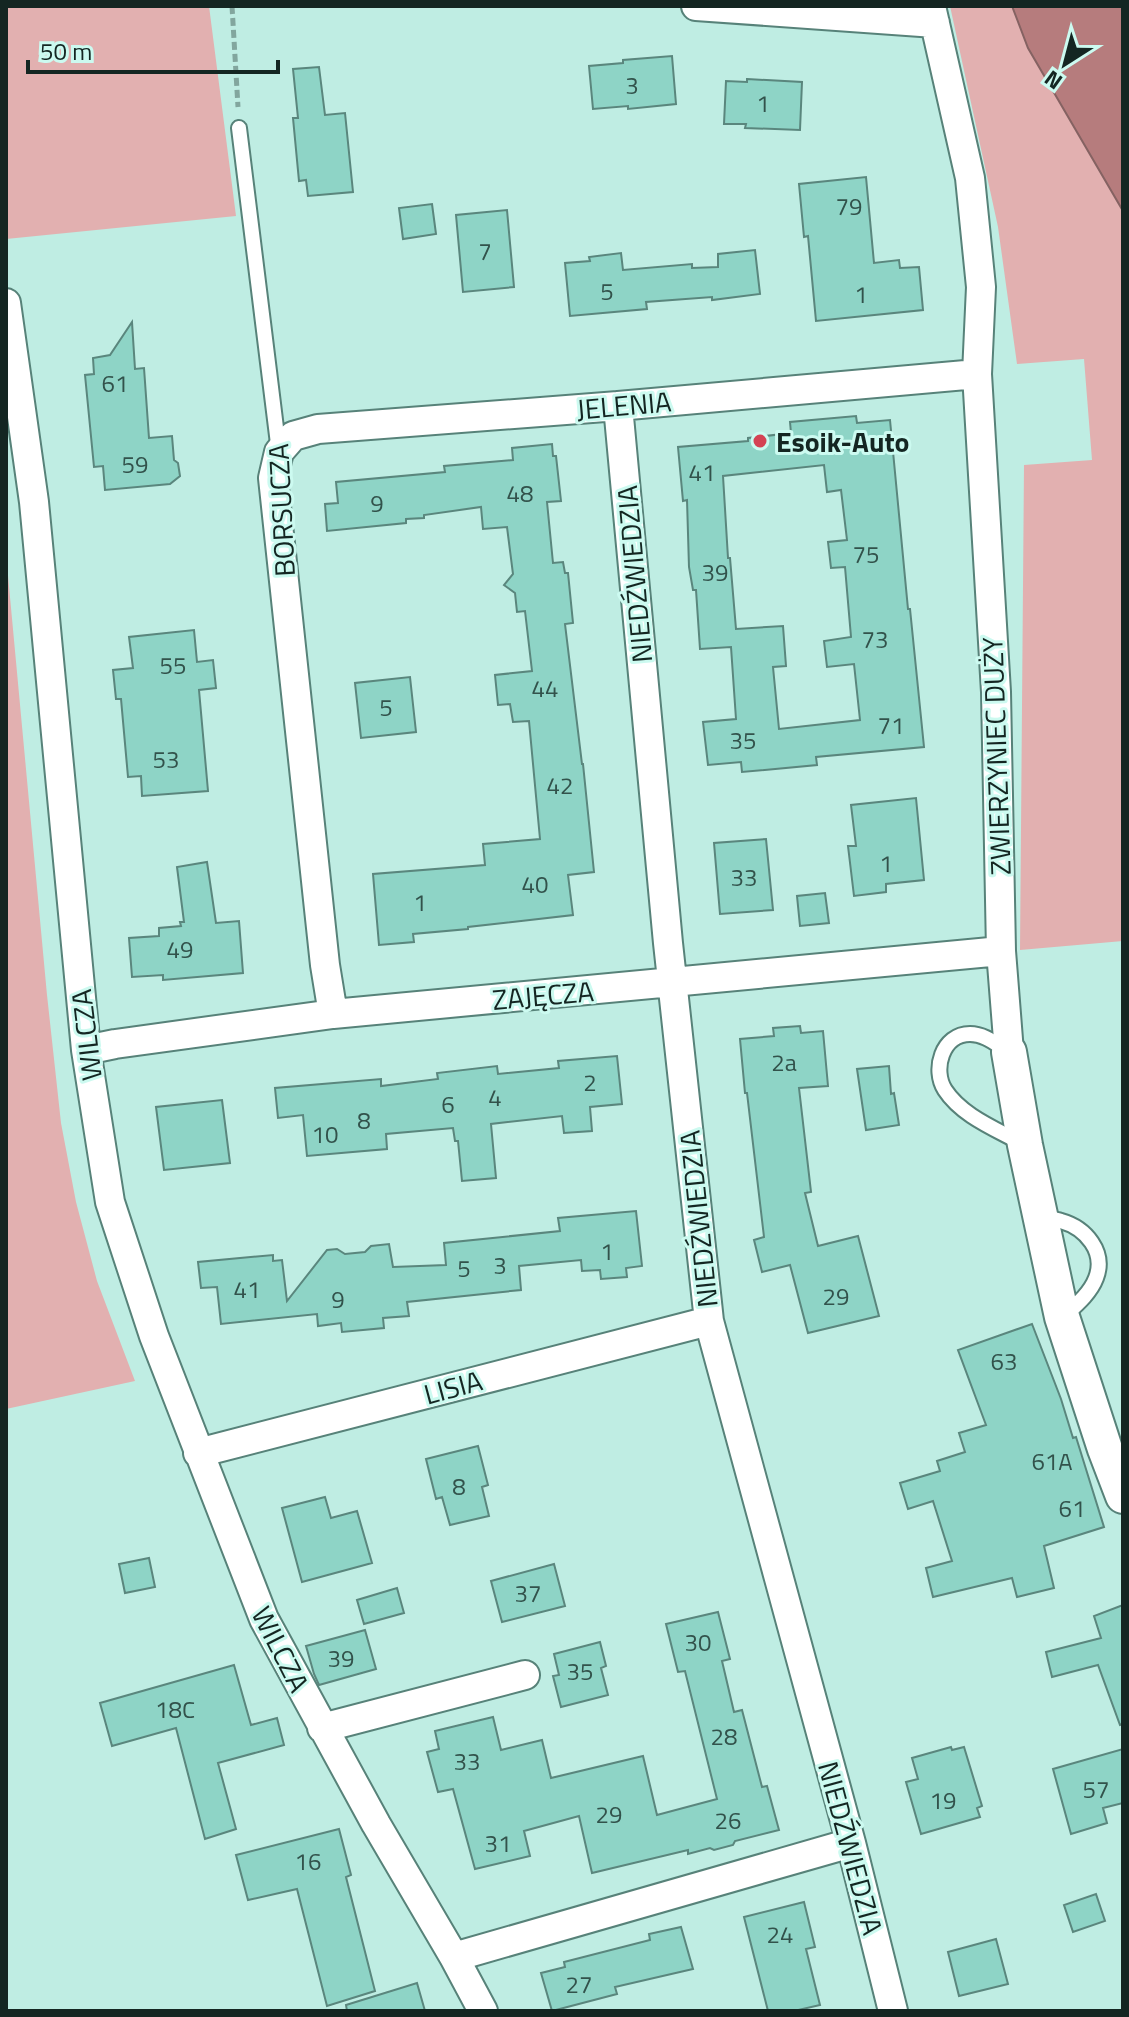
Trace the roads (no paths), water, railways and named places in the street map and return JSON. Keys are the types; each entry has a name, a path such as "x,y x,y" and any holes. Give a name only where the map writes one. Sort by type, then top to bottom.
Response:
{"street":[{"path":"696,6 933,15"},
{"name":"ZWIERZYNIEC DUŻY","path":"933,15 970,178 981,287 977,374 996,692 1001,951 1009,1052 1025,1145 1062,1317 1123,1496"},
{"name":"WILCZA","path":"6,303 34,502 86,1050 110,1202 154,1336 264,1619 322,1728 483,2011"},
{"name":"JELENIA","path":"279,452 293,436 318,429 977,374"},
{"name":"NIEDŹWIEDZIA","path":"618,406 672,984 709,1321 851,1843 893,2011"},
{"name":"BORSUCZA","path":"279,452 273,478 325,965 333,1014"},
{"name":"ZAJĘCZA","path":"86,1050 333,1014 1001,951"},
{"name":"LISIA","path":"198,1453 709,1321"},
{"path":"322,1728 525,1675"},
{"path":"454,1957 851,1843"}],"lane":[{"name":"BORSUCZA","path":"239,128 279,452"},
{"path":"1009,1052 986,1038 969,1034 953,1040 942,1053 939,1072 945,1090 964,1110 1025,1145"},
{"path":"1041,1218 1061,1220 1077,1228 1090,1239 1099,1257 1096,1278 1084,1297 1062,1317"}],"place":[{"name":"Esoik-Auto","path":"760,441"}]}
